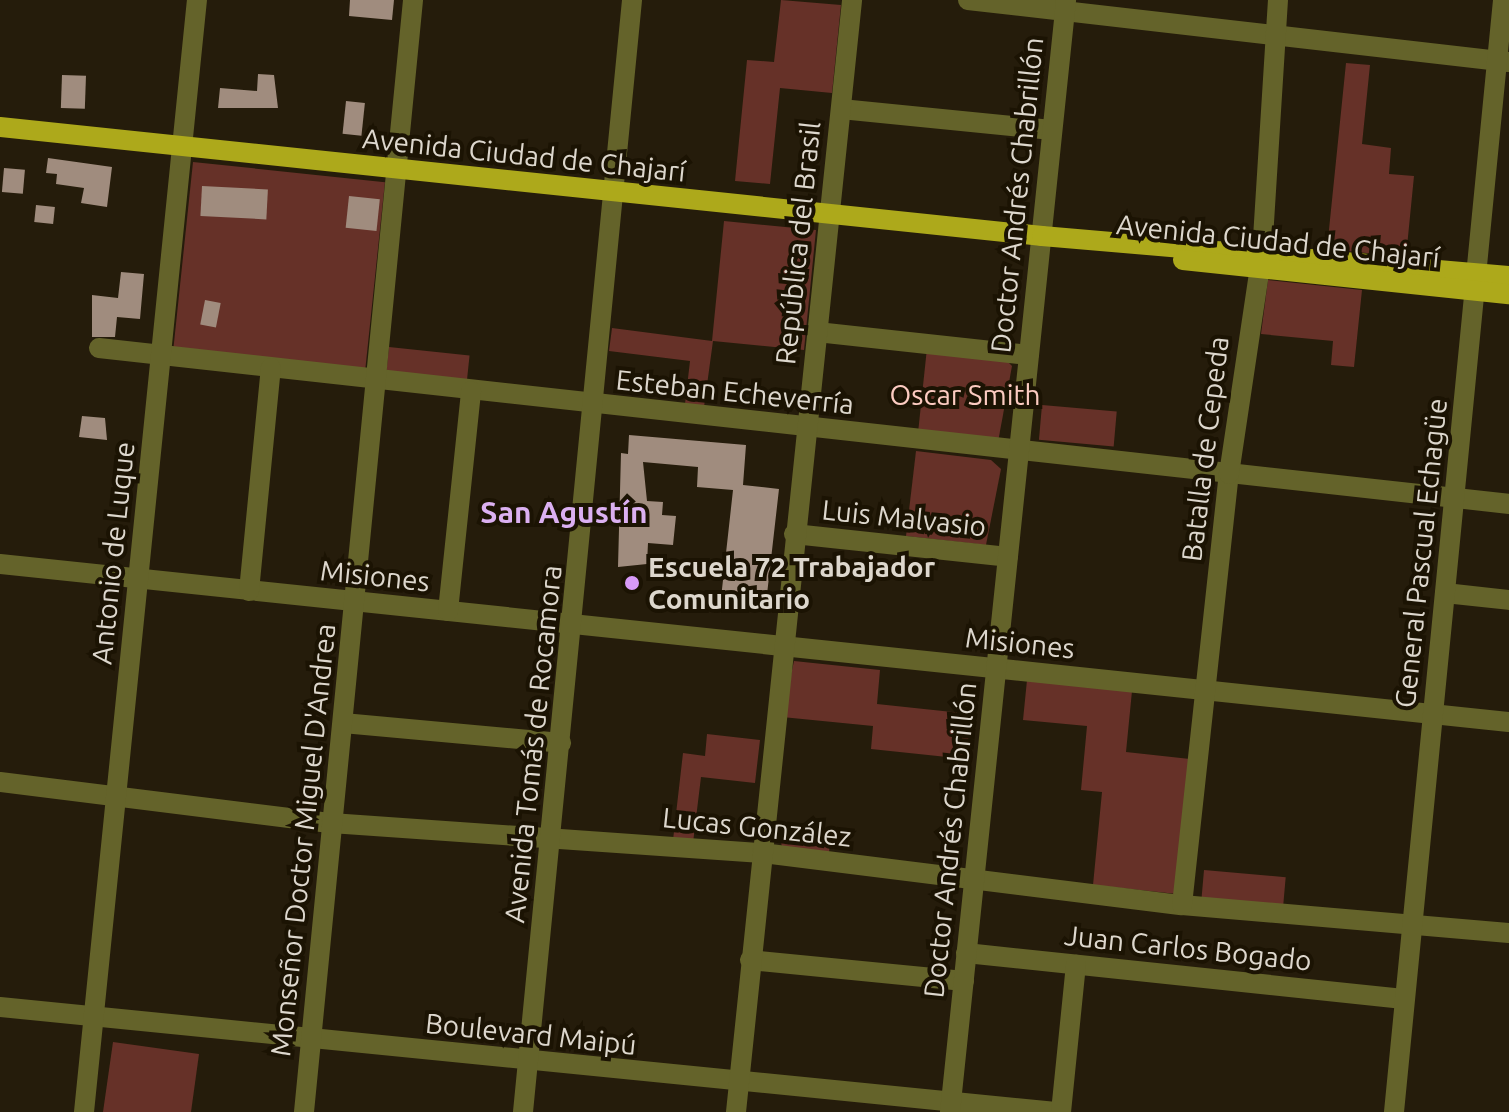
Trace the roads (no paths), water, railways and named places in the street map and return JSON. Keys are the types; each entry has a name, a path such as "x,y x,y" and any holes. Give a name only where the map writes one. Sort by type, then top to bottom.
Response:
{"main road":[{"name":"Avenida Ciudad de Chajarí","path":"0,127 1478,282 1509,294"},
{"name":"Avenida Ciudad de Chajarí","path":"1478,282 1509,276"}],"street":[{"name":"Antonio de Luque","path":"84,1112 161,356 187,148 197,0"},
{"name":"Monseñor Doctor Miguel D'Andrea","path":"304,1112 413,0"},
{"name":"Avenida Tomás de Rocamora","path":"523,1112 596,405 632,0"},
{"name":"República del Brasil","path":"736,1112 827,214 852,0"},
{"path":"968,0 1065,6 1275,35 1503,61"},
{"name":"Batalla de Cepeda","path":"1182,905 1229,474 1259,261 1278,0"},
{"name":"General Pascual Echagüe","path":"1394,1112 1410,921 1503,61 1503,0"},
{"name":"Doctor Andrés Chabrillón","path":"950,1107 1065,6"},
{"path":"841,109 1052,130"},
{"path":"817,332 1029,355"},
{"name":"Esteban Echeverría","path":"99,348 806,429 1509,504"},
{"path":"249,591 271,368"},
{"path":"448,611 471,391"},
{"name":"Luis Malvasio","path":"794,534 1008,557"},
{"name":"Misiones","path":"0,564 1509,722"},
{"path":"1445,593 1509,600"},
{"path":"343,723 561,743"},
{"name":"Lucas González","path":"0,782 331,823 762,853 1182,905 1410,921 1509,933"},
{"name":"Juan Carlos Bogado","path":"966,953 1404,999"},
{"path":"750,960 964,981"},
{"path":"1059,1112 1076,965"},
{"name":"Boulevard Maipú","path":"0,1007 950,1107 1059,1112"}],"place":[{"name":"Escuela 72 Trabajador Comunitario","path":"632,583"}],"district":[{"name":"San Agustín","path":"564,512"}],"park label":[{"name":"Oscar Smith","path":"965,395"}]}
